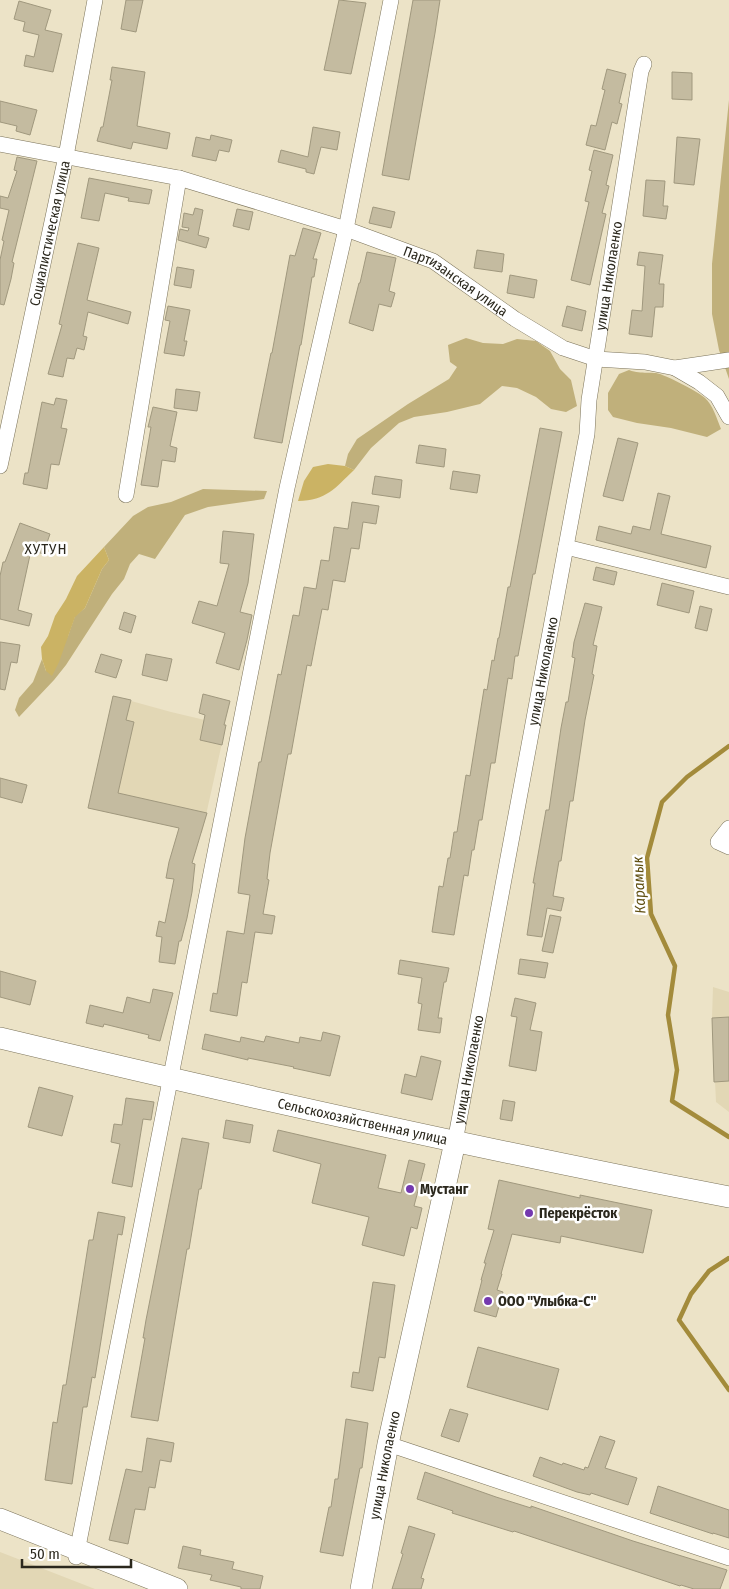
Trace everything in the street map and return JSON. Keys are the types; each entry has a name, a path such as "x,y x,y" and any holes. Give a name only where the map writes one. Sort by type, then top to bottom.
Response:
{"main road":[{"name":"Сельскохозяйственная улица","path":"0,1038 171,1079 456,1142 729,1197"},
{"name":"улица Николаенко","path":"361,1589 388,1444 456,1142"},
{"path":"0,1519 156,1589"},
{"path":"0,1527 177,1589"}],"street":[{"name":"Социалистическая улица","path":"0,466 66,156 95,0"},
{"path":"77,1554 287,488 346,228 391,0"},
{"name":"улица Николаенко","path":"456,1142 587,434 588,400 641,71 644,64"},
{"name":"Партизанская улица","path":"0,144 179,178 346,228 433,261 515,318 563,348 596,358 645,362 675,368 729,360"},
{"path":"126,495 179,178"},
{"path":"675,368 699,382 717,396 729,417"},
{"path":"566,547 729,587"},
{"path":"729,828 718,842 729,847"},
{"path":"388,1444 729,1558"}],"shaded area":[{"path":"729,100 729,379 719,350 712,314 712,264"},
{"path":"466,338 483,343 503,344 517,339 536,341 550,351 560,369 571,380 577,406 566,412 551,409 536,397 517,388 502,386 480,404 414,417 399,423 371,448 354,470 345,466 348,454 357,439 449,379 457,367 450,362 448,345"},
{"path":"629,370 660,374 702,395 710,404 721,429 707,437 613,417 608,410 608,393 619,374"},
{"path":"328,464 345,466 354,470 335,488 323,496 298,501 304,481 313,467"},
{"path":"203,489 267,491 264,499 208,507 185,515 155,559 139,554 130,564 124,579 112,594 66,665 19,717 15,710 19,698 33,682 42,659 46,671 68,636 75,616 85,608 102,569 109,560 104,547 133,516 148,507 171,502"},
{"path":"104,547 109,560 102,569 85,608 75,617 52,676 46,671 41,647 48,636 55,616 77,576"},
{"path":"113,696 226,725 202,833 88,808"},
{"path":"713,987 729,992 729,1112 716,1102 712,1018"},
{"path":"0,1552 95,1589 0,1589"}],"building":[{"path":"126,0 143,0 136,32 121,29"},
{"path":"339,0 366,3 351,74 324,70"},
{"path":"413,0 440,0 409,180 382,175"},
{"path":"19,1 51,10 45,30 62,34 53,72 24,66 26,55 34,57 39,35 23,31 25,22 14,19"},
{"path":"112,67 145,72 137,126 170,133 167,149 133,142 131,149 97,141 101,127 103,127 112,80 110,80"},
{"path":"607,69 626,74 619,103 622,104 617,124 612,122 605,150 586,145 591,125 596,126 605,90 602,89"},
{"path":"672,72 692,73 692,100 672,99"},
{"path":"0,101 37,110 30,135 16,131 17,126 0,122"},
{"path":"313,127 340,132 337,150 321,147 314,174 306,172 306,169 278,162 281,150 308,157"},
{"path":"211,135 232,140 229,152 219,150 216,161 192,156 196,137 210,140"},
{"path":"677,137 700,139 694,185 674,183"},
{"path":"594,150 613,155 606,185 609,186 602,213 606,214 590,285 571,280 589,202 585,201 592,171 589,170"},
{"path":"17,157 37,161 12,262 14,263 4,305 0,304 0,260 4,241 2,240 9,210 0,208 0,196 8,198 17,171 14,170"},
{"path":"89,178 152,190 149,204 128,201 129,198 105,193 99,221 81,218"},
{"path":"646,180 665,181 663,206 668,206 666,219 643,216"},
{"path":"373,207 395,212 391,228 369,223"},
{"path":"195,208 203,210 198,235 209,238 206,248 178,240 180,229 188,231 189,228 182,227 184,213 193,215"},
{"path":"237,209 253,212 249,230 233,226"},
{"path":"303,228 321,233 313,259 317,259 314,277 312,277 282,443 254,438 290,255 295,256"},
{"path":"78,243 99,248 87,300 131,312 128,324 88,312 83,336 87,337 84,350 77,348 74,359 67,358 63,377 48,374 62,325 59,324"},
{"path":"477,250 504,254 502,272 474,268"},
{"path":"367,252 396,258 389,291 395,293 391,307 379,304 373,331 349,323"},
{"path":"639,252 663,255 659,284 664,284 663,307 655,307 652,337 629,334 632,310 642,311 645,266 637,265"},
{"path":"177,267 194,270 191,288 174,285"},
{"path":"510,275 537,280 534,298 507,293"},
{"path":"168,306 190,310 184,341 187,341 184,356 164,353 170,321 165,320"},
{"path":"567,306 586,311 582,331 562,326"},
{"path":"176,389 200,392 197,411 174,408"},
{"path":"56,398 67,400 61,428 67,429 59,465 51,464 47,489 23,484 25,473 28,473 42,402 54,405"},
{"path":"153,407 177,412 170,446 177,448 175,462 162,460 158,487 141,485 151,427 148,427"},
{"path":"540,428 562,432 518,656 515,656 512,679 508,678 495,763 491,763 482,820 479,820 468,876 464,875 454,935 432,932 439,886 443,887 454,832 457,832 466,775 470,776 484,689 487,690 508,587 510,587"},
{"path":"618,438 638,443 623,501 603,496"},
{"path":"419,445 446,449 444,467 416,463"},
{"path":"453,471 480,475 477,493 450,489"},
{"path":"375,476 402,480 400,498 372,494"},
{"path":"658,493 670,496 661,534 711,546 706,568 596,540 599,526 631,534 633,526 650,530"},
{"path":"352,502 379,506 376,524 363,522 359,549 351,548 345,582 333,580 328,610 322,609 311,666 307,665 270,853 267,879 269,880 263,914 275,916 272,934 255,932 247,983 242,982 237,1016 210,1011 213,993 217,994 227,931 244,934 250,895 238,893 245,838 259,762 261,762 278,674 281,675 293,615 299,616 304,587 316,589 321,560 329,561 334,527 348,529"},
{"path":"20,523 50,534 43,554 35,551 33,556 30,555 18,610 32,614 29,626 0,619 0,576 3,562 5,562"},
{"path":"223,531 254,534 248,583 240,612 252,615 239,670 216,663 225,633 192,623 199,601 217,606 229,564 220,563"},
{"path":"596,567 617,572 614,585 593,580"},
{"path":"662,583 694,591 689,613 657,605"},
{"path":"585,603 602,607 593,645 597,646 592,674 594,675 573,801 570,801 561,861 559,861 553,896 564,898 561,911 547,908 542,937 527,935 535,883 533,883 546,810 549,810 566,702 568,702 575,658 572,657 574,642"},
{"path":"700,606 712,609 707,631 695,628"},
{"path":"124,612 136,616 131,633 119,629"},
{"path":"0,642 20,645 17,663 11,662 5,690 0,689"},
{"path":"101,654 122,660 116,678 95,672"},
{"path":"146,654 172,659 167,681 142,675"},
{"path":"203,694 230,701 224,725 226,725 222,745 200,740 205,715 199,713"},
{"path":"113,696 131,700 126,720 134,722 118,793 207,813 192,863 195,864 192,892 175,964 159,962 162,937 156,936 159,921 165,923 174,879 166,878 179,828 88,808"},
{"path":"0,778 27,785 22,803 0,797"},
{"path":"550,915 561,917 553,953 542,951"},
{"path":"520,959 548,963 545,978 518,974"},
{"path":"400,960 449,968 446,982 444,982 438,1018 442,1018 440,1033 418,1030 422,1004 418,1003 422,978 398,974"},
{"path":"0,971 36,981 30,1005 0,997"},
{"path":"153,989 173,993 160,1041 148,1038 149,1035 104,1024 103,1027 86,1023 90,1005 123,1013 127,997 150,1003"},
{"path":"515,998 536,1003 530,1030 542,1032 536,1071 509,1066 517,1017 511,1016"},
{"path":"729,1017 729,1081 714,1082 712,1018"},
{"path":"323,1032 340,1036 330,1076 202,1049 205,1034 240,1042 241,1037 264,1042 266,1036 299,1043 300,1037 321,1041"},
{"path":"421,1056 441,1061 432,1100 401,1093 405,1074 416,1077"},
{"path":"39,1087 73,1096 62,1136 28,1127"},
{"path":"126,1098 154,1102 151,1120 143,1119 132,1187 112,1183 120,1144 111,1142 114,1124 122,1125"},
{"path":"503,1100 515,1102 512,1121 500,1119"},
{"path":"226,1120 253,1125 250,1143 223,1138"},
{"path":"278,1130 386,1155 378,1188 401,1193 409,1160 425,1164 414,1206 422,1208 417,1229 411,1227 404,1256 362,1245 369,1217 312,1203 321,1164 273,1151"},
{"path":"182,1138 209,1143 189,1249 187,1249 158,1421 131,1417 145,1338 143,1338 146,1320"},
{"path":"499,1180 580,1198 580,1195 652,1210 643,1253 561,1236 560,1243 512,1234 497,1290 503,1292 496,1317 474,1311 486,1263 484,1263 494,1230 488,1229"},
{"path":"98,1212 125,1217 122,1235 118,1234 95,1378 92,1377 87,1407 83,1407 72,1484 45,1480 53,1422 57,1423 63,1385 66,1385 89,1240 93,1240"},
{"path":"373,1282 395,1285 385,1358 379,1357 373,1391 351,1387 353,1372 359,1373"},
{"path":"478,1347 559,1369 548,1410 467,1387"},
{"path":"450,1409 468,1414 459,1442 441,1436"},
{"path":"346,1419 368,1423 362,1468 360,1468 343,1556 320,1552 329,1507 331,1507 335,1479 338,1479"},
{"path":"600,1436 615,1441 605,1468 637,1478 628,1505 591,1493 590,1495 577,1492 533,1476 540,1457 562,1465 563,1463 584,1470 585,1467 588,1468"},
{"path":"147,1438 174,1443 171,1462 160,1460 155,1488 149,1487 145,1510 135,1509 128,1544 109,1540 126,1469 142,1472"},
{"path":"425,1472 496,1497 531,1508 531,1506 633,1541 727,1570 720,1589 694,1589 452,1513 453,1511 417,1499"},
{"path":"658,1486 729,1510 729,1538 650,1513"},
{"path":"409,1526 435,1534 421,1578 424,1579 421,1589 392,1589 403,1554 401,1553"},
{"path":"183,1546 201,1550 200,1555 234,1562 232,1569 263,1576 260,1589 241,1589 241,1587 210,1580 212,1575 178,1568"}],"waterway":[{"name":"Карамык","path":"729,746 687,777 662,802 647,858 651,914 675,966 668,1015 677,1070 672,1101 729,1137"},
{"name":"Карамык","path":"729,1258 709,1271 691,1294 679,1320 729,1390"}],"place":[{"name":"Мустанг","path":"410,1189"},
{"name":"Перекрёсток","path":"529,1213"},
{"name":"ООО \"Улыбка-С\"","path":"488,1301"}],"district":[{"name":"ХУТУН","path":"46,549"}]}
